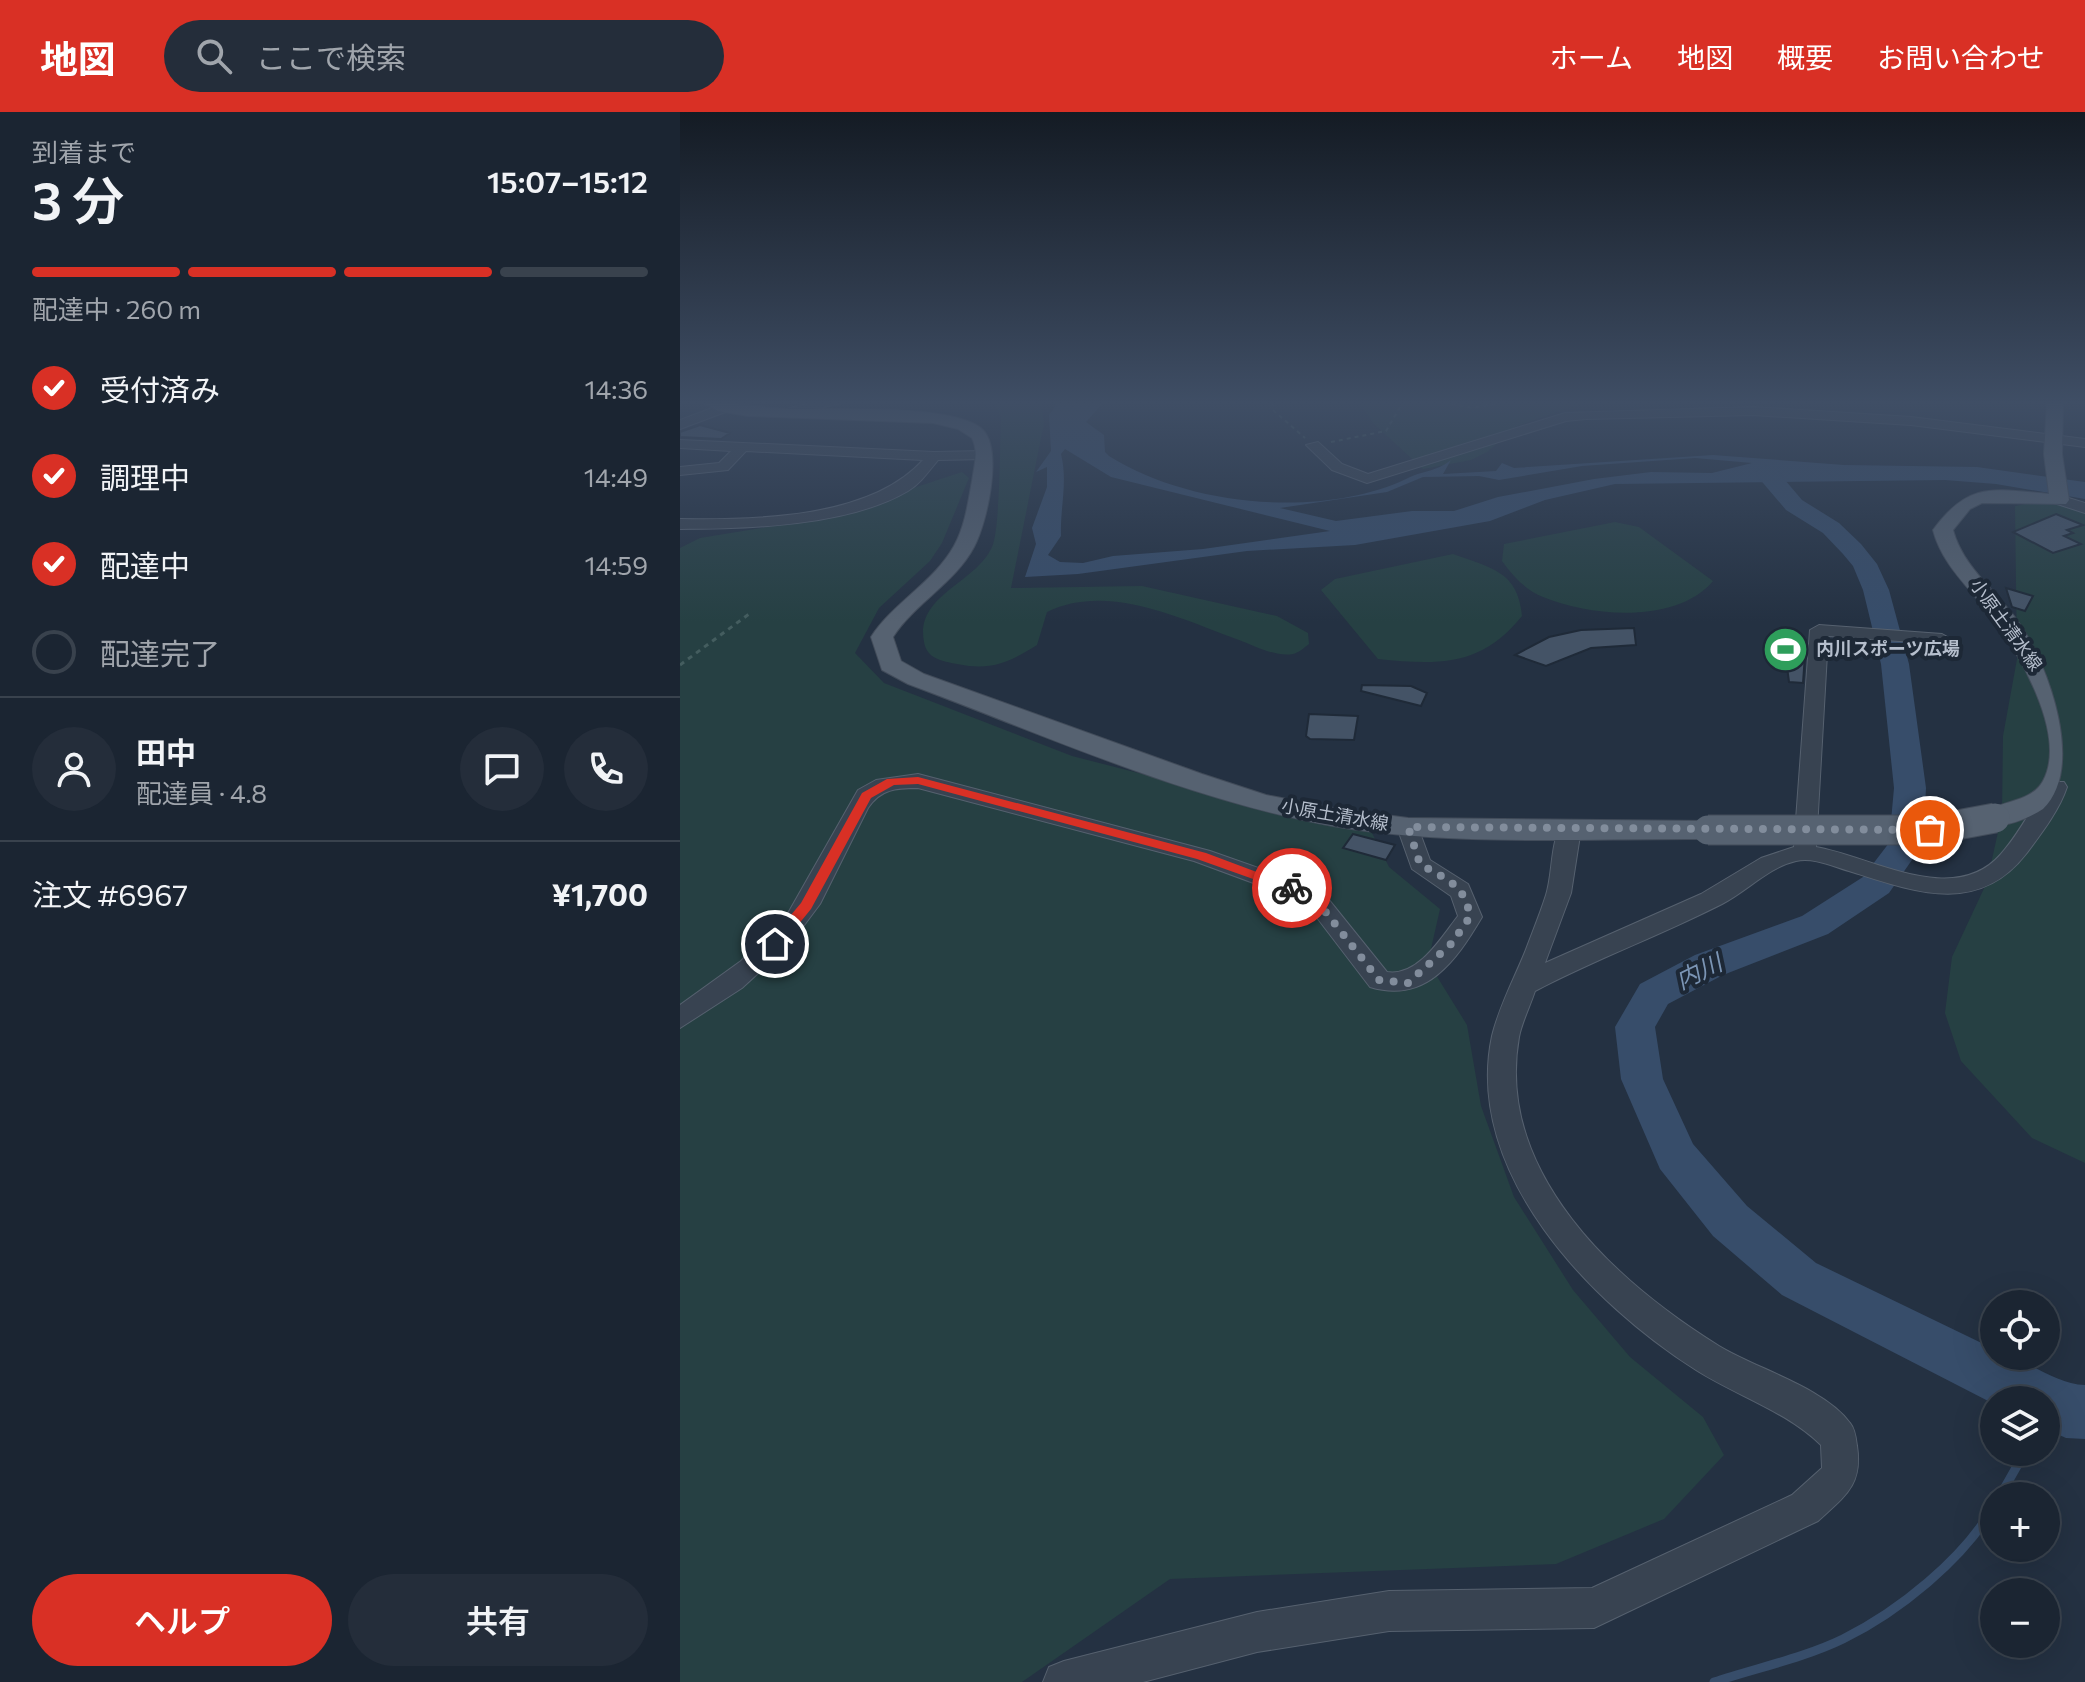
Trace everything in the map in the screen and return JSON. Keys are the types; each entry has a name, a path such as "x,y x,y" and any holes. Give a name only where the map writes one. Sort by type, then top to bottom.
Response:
{"main road":[{"name":"小原土清水線","path":"981,475 970,536 958,557 892,619 882,637 890,665 1008,715 1261,802 1408,827 1930,830 1995,818 2024,809 2056,787 2066,759 2065,725 2040,670 2001,614 1946,546 1943,530 1963,505 1972,500 1986,497 2059,498"},
{"path":"2057,475 2059,498"}],"street":[{"path":"680,524 731,526 868,501 903,487 915,475"},
{"path":"1358,475 1367,479 1379,475"},
{"path":"2059,498 2085,508"},
{"path":"1815,855 1819,630 1942,639"},
{"path":"680,1018 729,986 775,944 806,906 866,795 891,782 918,781 1202,856 1313,896 1379,980 1399,983 1408,983 1422,972 1451,944 1470,917 1467,897 1457,886 1420,864 1408,827"},
{"path":"1523,986 1575,957 1712,899 1790,855 1815,855 1935,887 1978,884 2011,861 2036,822 2050,808 2056,787"},
{"path":"1064,1682 1257,1632 1389,1611 1594,1608 1805,1508 1835,1481 1842,1468 1838,1436 1817,1416 1708,1358 1622,1296 1550,1216 1528,1176 1508,1121 1503,1064 1506,1035 1559,893 1570,829"}],"path":[{"path":"680,665 749,614"}],"green space":[{"path":"952,475 966,475 969,478 942,543 930,561 879,608 855,653 884,683 1072,756 1372,833 1389,867 1440,909 1428,962 1467,1025 1481,1106 1514,1197 1573,1290 1630,1357 1703,1417 1724,1455 1664,1519 1556,1564 1170,1579 1022,1682 680,1682 680,548 700,538 822,518"},
{"path":"999,475 1034,475 1011,588 1142,586 1277,616 1308,633 1309,644 1295,653 1279,654 1169,614 1119,602 1095,601 1070,604 1047,612 1037,645 999,664 969,666 936,658 928,652 924,642 928,613 937,601 984,560 995,538"},
{"path":"2048,500 2085,504 2085,1163 2032,1138 1961,1061 1945,1013 1952,957 1987,882 2002,814 2003,736 2017,659 2015,506"},
{"path":"1615,522 1639,527 1713,581 1697,595 1678,604 1632,613 1608,612 1563,604 1537,594 1520,582 1502,561 1504,544"},
{"path":"1453,554 1490,568 1508,580 1515,589 1522,616 1491,645 1458,659 1420,662 1378,659 1321,590 1335,579"}],"water":[{"path":"1047,475 1064,475 1061,536 1048,555 1060,562 1083,563 1113,556 1203,549 1330,531 1108,475 1147,475 1215,496 1296,502 1372,492 1415,475 1527,475 1499,480 1479,476 1423,477 1387,492 1280,508 1336,521 1412,511 1454,511 1498,497 1624,475 2037,475 2085,482 2085,499 1996,484 1945,480 1615,484 1545,500 1490,521 1355,545 1247,551 1078,574 1025,577 1036,544 1032,528 1047,487"}],"building":[{"path":"2056,514 2083,525 2067,530 2073,533 2064,536 2081,544 2053,553 2013,532"},
{"path":"2006,588 2033,596 2025,611 2012,607"},
{"path":"1634,628 1636,645 1591,648 1546,666 1515,655 1549,637 1581,630"},
{"path":"1773,637 1806,640 1803,683 1789,682 1786,659 1775,658"},
{"path":"1362,685 1411,686 1427,693 1421,706 1361,691"},
{"path":"1309,714 1358,716 1354,740 1310,739 1306,736"},
{"path":"1353,834 1395,845 1386,860 1343,848"}],"waterway":[{"name":"内川","path":"1769,475 1794,505 1831,528 1852,549 1865,564 1876,590 1895,664 1910,788 1906,844 1876,885 1815,925 1709,965 1654,994 1635,1027 1642,1079 1676,1156 1730,1221 1799,1279 2014,1386"},
{"name":"内川","path":"2060,1408 2085,1412"},
{"path":"2008,1482 2017,1466"},
{"path":"1714,1682 1828,1646 1864,1628 1928,1582 1980,1527"}],"way so far":[{"path":"1292,888 1313,896 1379,980 1408,983 1451,944 1470,917 1467,897 1457,886 1420,864 1408,827 1930,830"}],"place":[{"name":"内川スポーツ広場","path":"1785,649"}],"route":[{"path":"775,944 806,906 866,795 891,782 918,781 944,787 1202,856 1292,888"}]}
